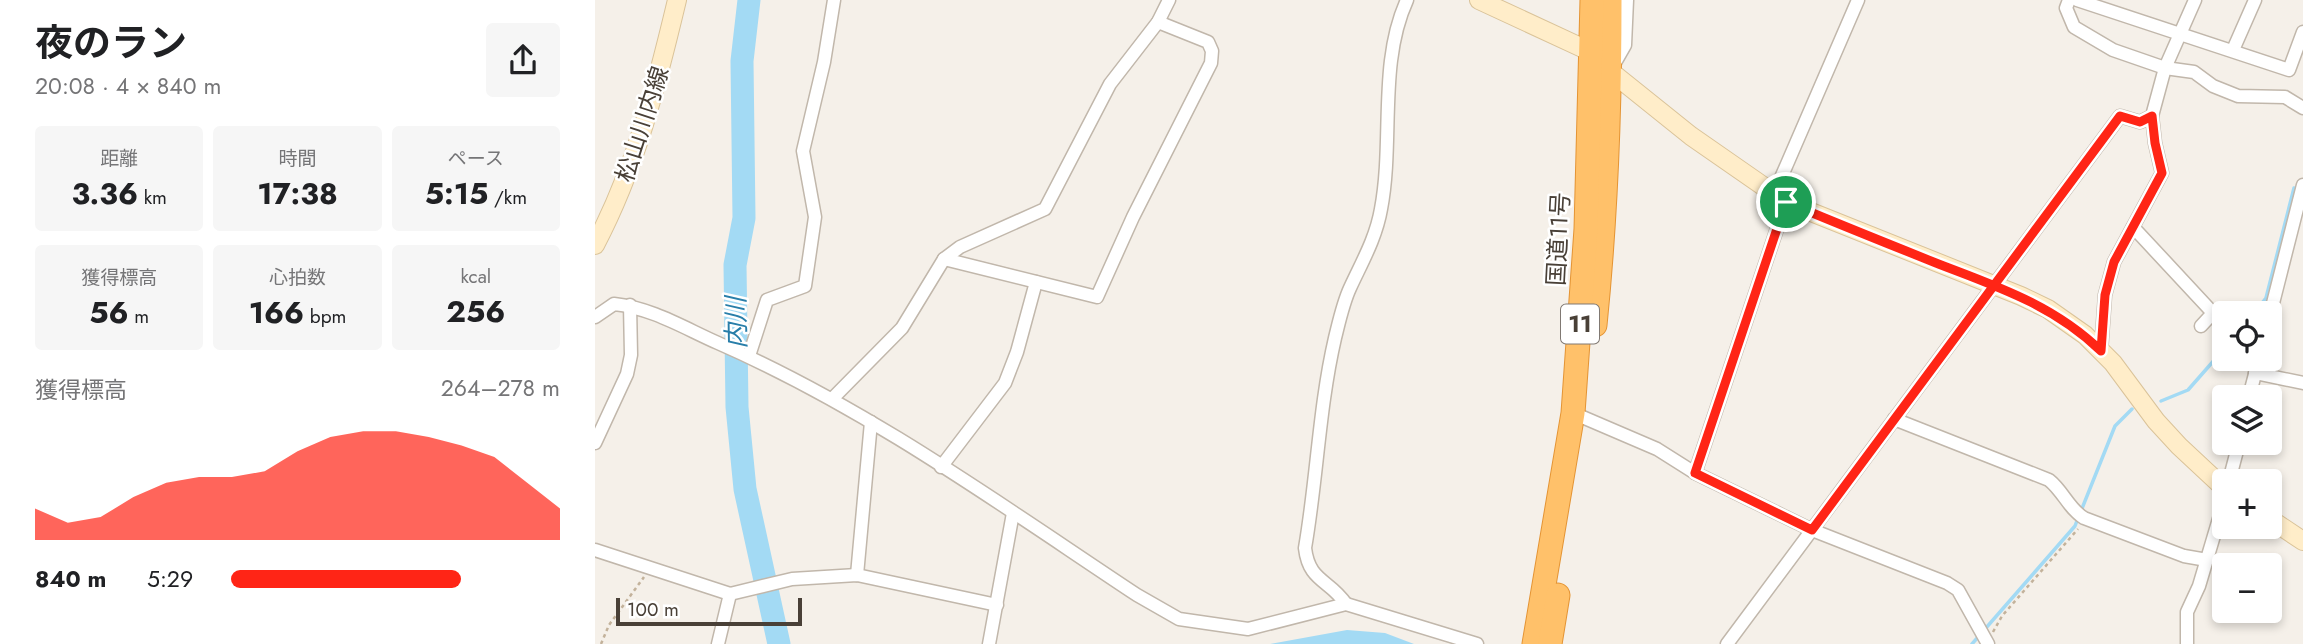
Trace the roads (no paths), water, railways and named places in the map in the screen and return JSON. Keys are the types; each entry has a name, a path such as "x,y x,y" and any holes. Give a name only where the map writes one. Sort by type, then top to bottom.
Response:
{"highway":[{"name":"国道11号","path":"1534,644 1579,416 1587,229 1592,0"},
{"name":"国道11号","path":"1550,644 1603,248 1610,0"}],"street":[{"name":"松山川内線","path":"595,245 626,177 652,106 677,0"},
{"path":"747,355 767,300 806,286 815,217 803,151 824,62 834,0"},
{"path":"833,398 902,328 944,259 960,247 1045,209 1110,84 1158,22 1169,0"},
{"path":"1346,604 1337,591 1319,580 1307,565 1305,548 1321,413 1335,338 1349,290 1369,253 1381,210 1389,138 1390,68 1398,19 1407,0"},
{"path":"1479,0 1589,51 1692,136 1780,198 2048,309 2085,335 2113,363 2164,430 2212,476"},
{"path":"1610,71 1625,44 1627,0"},
{"path":"1695,473 1780,198 1858,0"},
{"path":"2069,0 2066,8 2074,27 2113,50 2165,68 2194,72 2214,86 2238,96 2285,97 2303,108"},
{"path":"2077,0 2289,70 2299,58 2303,32"},
{"path":"2101,351 2105,295 2114,262 2162,173 2152,116 2165,68 2195,0"},
{"path":"2233,50 2255,0"},
{"path":"944,259 1097,297 1133,217 1211,63 1212,51 1207,42 1158,22"},
{"path":"1727,644 2120,116 2140,122 2152,116"},
{"path":"2274,301 2303,185"},
{"path":"2133,227 2213,313 2201,326"},
{"path":"941,467 1005,383 1017,352 1036,282"},
{"path":"595,317 614,304 650,311 833,398 1136,595 1179,619 1248,629 1346,604 1477,644"},
{"path":"595,443 629,365 629,305"},
{"path":"2252,385 2255,373 2303,383"},
{"path":"1579,416 1657,449 1695,473 1812,530 1947,583 1958,590 1985,637"},
{"path":"1894,419 2049,480 2081,516 2184,556 2207,560"},
{"path":"857,575 871,422"},
{"path":"989,644 1013,513"},
{"path":"2282,527 2303,540"},
{"path":"2187,644 2187,612 2213,539"},
{"path":"595,550 730,594 792,579 857,575 997,605"},
{"path":"718,644 730,594"}],"water":[{"path":"1347,630 1385,633 1414,644 1270,644"}],"waterway":[{"name":"内川","path":"749,0 742,61 744,218 735,265 737,407 745,489 779,644"},
{"path":"2264,301 2294,188"},
{"path":"2161,401 2188,390 2212,363"},
{"path":"2081,511 2115,426 2132,409"},
{"path":"1972,644 2075,526 2078,518"}]}
